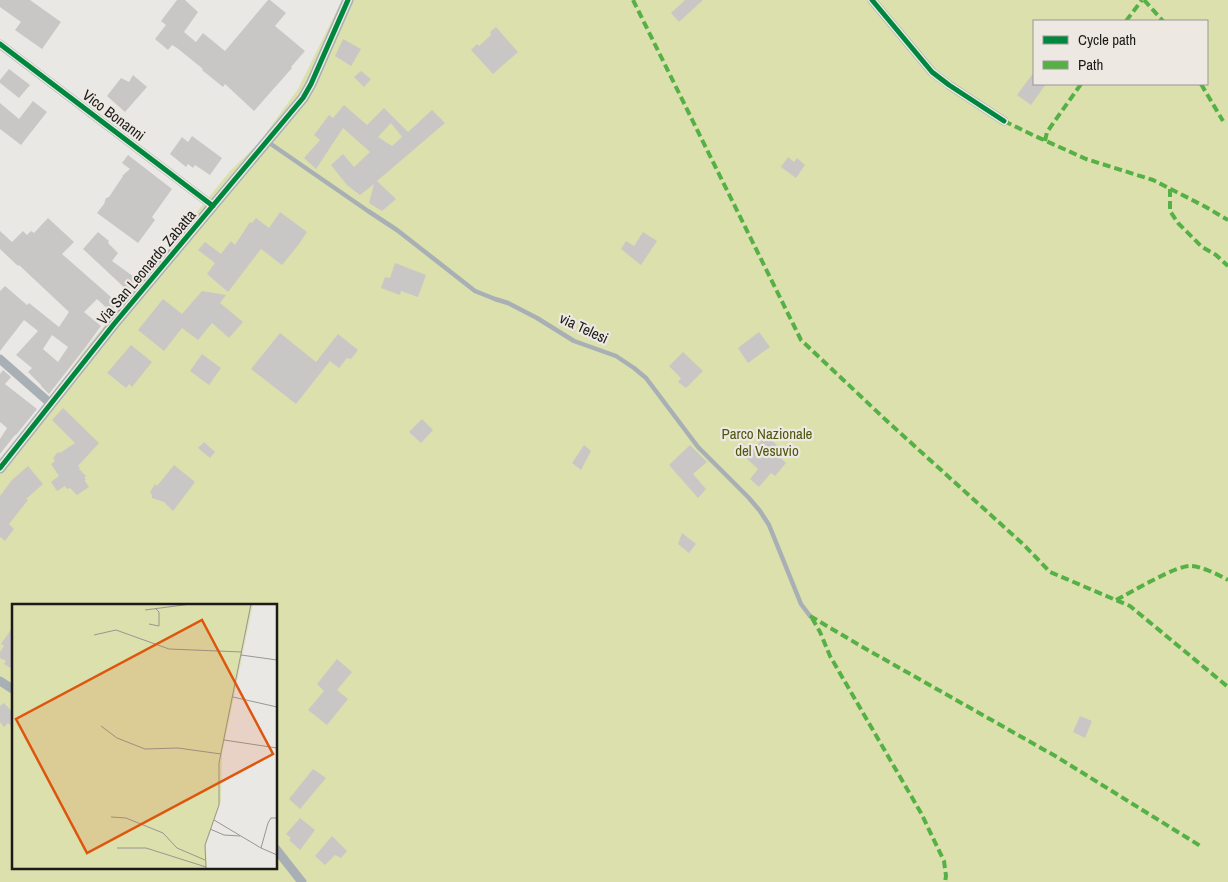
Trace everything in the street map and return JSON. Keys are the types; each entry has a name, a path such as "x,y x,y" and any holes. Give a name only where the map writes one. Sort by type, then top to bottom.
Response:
{"street":[{"name":"Via San Leonardo Zabatta","path":"0,468 114,324 303,98 348,0"},
{"path":"872,0 932,72 1004,121"},
{"name":"Vico Bonanni","path":"0,44 213,206"},
{"path":"0,359 51,404"},
{"path":"0,681 12,689"},
{"path":"278,852 302,882"}],"lane":[{"name":"via Telesi","path":"267,141 397,230 475,291 495,300 508,303 574,341 616,356 646,378 698,447 749,498 769,525 801,604 810,616"}],"green space":[{"name":"Parco Nazionale del Vesuvio","path":"342,0 1228,0 1228,882 0,882 0,458 38,414 84,351 230,171 263,139 298,89"}],"building":[{"path":"0,0 30,0 61,22 42,49 15,30 21,22 0,7"},
{"path":"177,0 185,0 198,12 184,32 196,42 203,33 225,51 270,0 286,13 275,26 305,51 254,111 225,84 223,87 177,48 172,45 168,50 155,39 166,25 161,21"},
{"path":"685,0 703,0 679,22 671,13"},
{"path":"496,27 518,52 493,74 471,50 477,44 479,46 491,35 490,32"},
{"path":"343,39 361,49 351,66 335,56"},
{"path":"9,69 30,85 19,98 0,83 0,80"},
{"path":"361,71 371,79 364,87 354,77"},
{"path":"1033,73 1033,85 1045,85 1031,105 1017,95"},
{"path":"133,75 147,87 125,112 107,96 121,78 129,82"},
{"path":"33,101 47,112 21,145 0,129 0,103 19,119"},
{"path":"344,105 367,125 384,108 408,132 432,110 445,123 377,181 396,199 382,211 369,203 374,184 360,195 347,185 331,165 343,154 354,167 370,152 343,128 316,169 304,158 320,140 314,135 329,115 333,118","holes":["391,123 402,137 392,146 378,137"]},
{"path":"192,136 222,158 210,175 195,165 193,168 188,164 186,167 170,154 182,137 188,142"},
{"path":"128,155 172,189 152,217 155,220 138,243 97,213 122,176 130,169 122,163"},
{"path":"788,157 794,162 797,158 805,165 796,178 781,167"},
{"path":"280,212 307,232 282,265 261,249 228,292 207,274 215,263 198,250 205,242 221,254 231,241 235,245 250,222 252,223 256,218 269,228"},
{"path":"48,218 74,242 62,254 119,304 111,312 97,299 84,312 101,326 49,394 28,372 32,368 16,355 38,331 24,320 0,351 0,291 5,286 27,305 29,303 59,327 69,312 0,249 0,231 12,242 23,231 27,235 31,231 34,233","holes":["52,335 68,347 58,362 43,349"]},
{"path":"98,232 109,241 108,243 118,253 112,261 137,279 128,291 83,249"},
{"path":"643,232 657,241 641,265 621,249 626,241 634,246"},
{"path":"395,263 426,275 418,297 401,291 400,295 381,288 385,277 390,278"},
{"path":"202,291 226,295 220,303 243,322 229,338 212,323 198,340 182,328 164,351 138,330 163,299 182,314"},
{"path":"759,332 770,347 748,363 738,348"},
{"path":"280,333 316,362 338,334 358,350 351,359 347,358 339,368 330,361 296,404 251,369"},
{"path":"131,345 152,362 132,387 129,384 126,388 107,373"},
{"path":"683,352 703,371 686,388 678,382 681,378 669,366"},
{"path":"202,354 221,368 209,385 190,371"},
{"path":"3,370 11,377 5,384 37,409 0,454 0,439 7,428 0,422 0,374"},
{"path":"63,408 99,443 78,466 86,476 84,478 89,487 77,495 65,486 57,491 51,482 59,476 51,464 55,461 53,458 58,452 60,453 75,443 52,420"},
{"path":"422,419 433,430 421,443 409,432"},
{"path":"766,435 779,447 774,452 786,463 775,476 771,473 759,487 750,479 758,469 746,458"},
{"path":"204,442 215,452 210,458 198,448"},
{"path":"584,445 591,451 581,470 572,463"},
{"path":"690,445 707,462 693,474 706,489 698,498 669,465"},
{"path":"174,465 195,482 173,511 164,502 152,498 150,492 155,484 157,486"},
{"path":"28,466 43,484 26,499 28,500 9,524 14,529 5,541 0,537 0,496 12,480"},
{"path":"682,533 696,544 689,553 678,544"},
{"path":"12,628 12,669 4,664 6,661 0,658 0,652 4,646 1,644"},
{"path":"337,659 352,672 337,690 348,699 327,725 308,710 324,691 317,684"},
{"path":"4,703 12,712 12,727 8,723 4,727 0,722 0,706"},
{"path":"1080,716 1092,721 1085,738 1073,732"},
{"path":"313,769 326,778 300,809 289,799"},
{"path":"300,818 315,830 300,850 289,840 291,838 286,834"},
{"path":"332,836 347,851 341,858 335,855 325,865 315,856"}],"marked path":[{"path":"633,0 801,340 1024,545 1050,572 1130,606 1228,687"},
{"path":"1127,20 1142,0"},
{"path":"1144,0 1162,20"},
{"path":"1045,141 1047,132 1080,85"},
{"path":"1202,85 1223,121"},
{"path":"1004,121 1086,159 1153,180 1228,220"},
{"path":"1170,189 1170,211 1178,223 1202,247 1216,255 1228,266"},
{"path":"1116,600 1165,574 1184,567 1200,567 1228,580"},
{"path":"810,616 1057,757 1202,847"},
{"path":"812,618 830,656 921,813 944,861 945,882"}],"cycle path":[{"path":"0,468 114,324 303,98 348,0"},
{"path":"872,0 932,72 1004,121"},
{"path":"0,44 213,206"}]}
